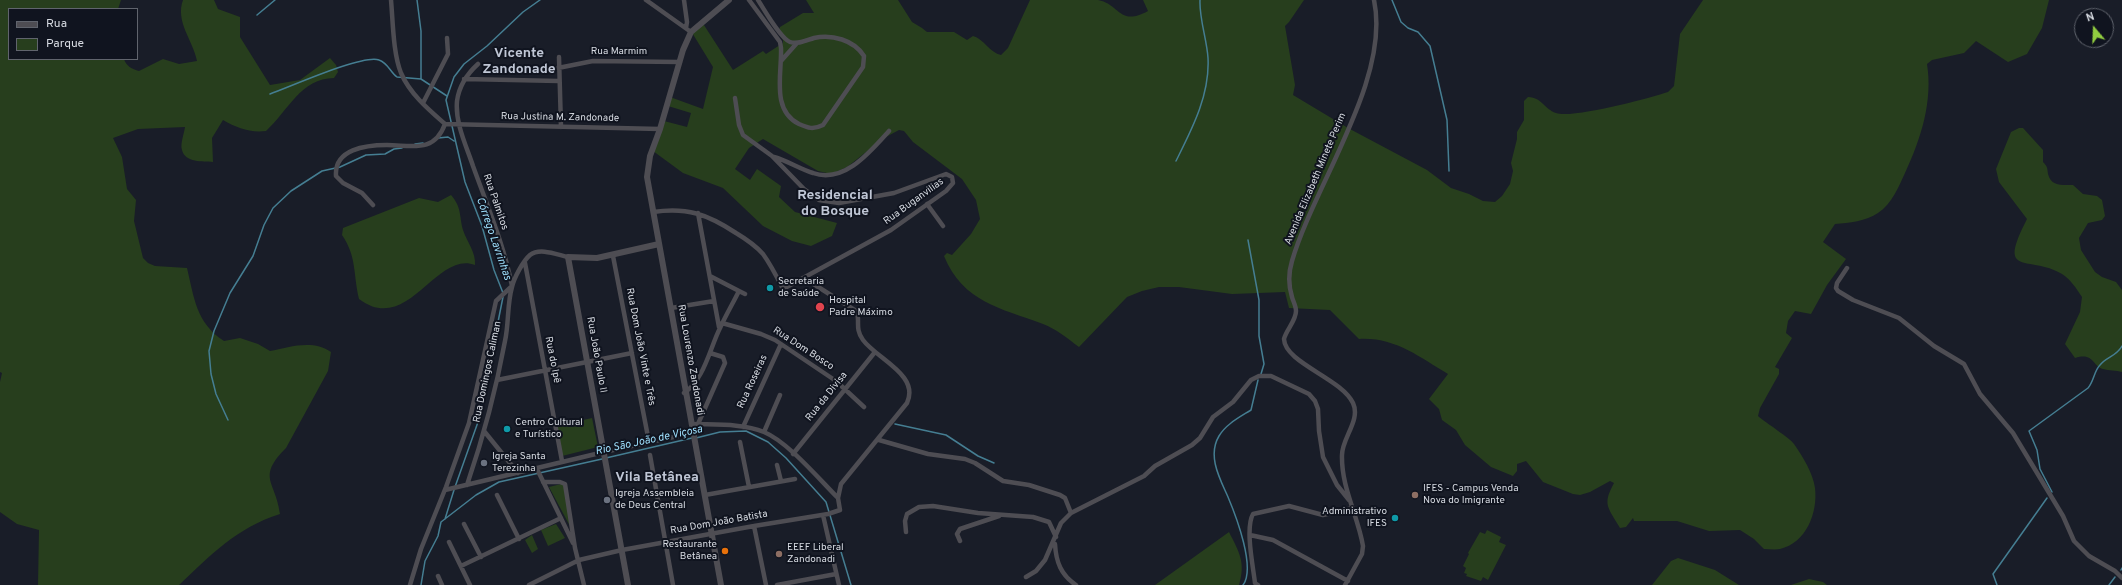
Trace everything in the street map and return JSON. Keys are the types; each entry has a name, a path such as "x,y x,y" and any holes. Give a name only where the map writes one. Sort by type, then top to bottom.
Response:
{"street":[{"path":"373,205 362,193 343,183 336,176 336,170 340,159 354,150 375,146 422,146 440,135 446,124 422,103 406,83 399,67 391,0"},
{"path":"646,0 688,30"},
{"path":"684,0 688,30"},
{"path":"688,30 729,0"},
{"path":"749,0 780,42 781,104 784,111 792,120 808,128 823,125 863,67 864,56 854,45 833,37 815,38 797,43 789,42 758,0"},
{"name":"Avenida Elizabeth Minete Perim","path":"1346,583 1362,554 1363,546 1344,477 1342,454 1343,444 1356,413 1353,403 1344,391 1329,379 1290,354 1284,344 1284,339 1296,311 1288,283 1292,261 1311,209 1352,122 1367,76 1377,34 1374,0"},
{"name":"Rua Lourenzo Zandonadi","path":"688,30 680,62 648,167 648,185 671,308 684,393 705,495 720,585"},
{"path":"422,103 448,54 449,48 447,38"},
{"path":"781,61 797,43"},
{"path":"558,57 561,127"},
{"name":"Rua Marmim","path":"558,68 593,60 680,62"},
{"path":"456,124 459,90 464,79 478,64"},
{"path":"464,79 558,81"},
{"name":"Rua Buganvilias","path":"698,213 723,225 752,244 770,265 783,289 891,230 952,186 952,177 946,174 906,190 846,202 826,202 812,196 772,156 743,135 739,125 734,98"},
{"name":"Rua Justina M. Zandonade","path":"446,124 660,129"},
{"name":"Rua Palmitos","path":"456,124 496,232 512,286"},
{"path":"772,156 813,173 835,175 855,164 889,131"},
{"path":"927,204 944,226"},
{"path":"653,212 676,210 698,213 720,328"},
{"path":"524,263 530,256 541,252 590,259 613,256 659,244"},
{"name":"Rua Dom João Vinte e Três","path":"613,256 649,442"},
{"name":"Rua João Paulo II","path":"568,257 628,585"},
{"name":"Rua Domingos Caliman","path":"467,485 484,431 497,380 506,340 512,286 524,263"},
{"name":"Rua do Ipê","path":"524,263 562,462"},
{"path":"1847,268 1836,284 1838,291 1853,300 1899,318 1934,346 1964,364 1976,388 2016,439 2062,516 2074,541 2089,556 2115,571 2122,578"},
{"path":"710,276 745,294"},
{"path":"804,278 856,311 858,314 858,331 863,340 906,380 910,392 908,403 879,440 845,479 839,488 838,498"},
{"path":"410,585 421,549 448,489 469,423 496,301 512,286"},
{"path":"684,393 695,382 710,353 722,323 739,291"},
{"path":"671,308 714,301"},
{"name":"Rua Dom Bosco","path":"722,323 761,334 781,344 845,389 864,407"},
{"name":"Rua Roseiras","path":"743,427 781,344"},
{"name":"Rua da Divisa","path":"793,454 875,352"},
{"path":"497,380 632,353"},
{"path":"698,424 725,363 723,357 710,353"},
{"path":"1026,577 1041,566 1050,554 1061,523 1071,513 1144,476 1155,466 1192,445 1200,438 1216,413 1233,402 1251,380 1263,375 1271,376 1300,390 1315,400 1318,409 1319,431 1323,457 1337,485 1351,501"},
{"path":"764,432 780,395"},
{"path":"691,424 743,427 764,432 783,444 838,498"},
{"path":"484,431 518,473"},
{"path":"448,489 538,470 562,462 604,454 649,442 693,434"},
{"path":"879,440 928,454 975,463 1003,481 1029,484 1060,495 1065,498 1071,513"},
{"path":"740,442 749,486"},
{"path":"650,455 674,585"},
{"path":"777,465 781,482"},
{"path":"538,470 575,548 584,585"},
{"path":"705,495 795,479"},
{"path":"544,482 560,482 566,484 575,548"},
{"path":"497,495 519,539"},
{"name":"Rua Dom João Batista","path":"529,585 579,560 622,550 837,512 841,507 838,498"},
{"path":"906,532 905,521 907,514 919,507 933,506 978,514 1005,514 1046,520 1055,539 1056,559 1061,571 1076,585"},
{"path":"1258,585 1255,583 1250,535 1251,518 1253,514 1259,511 1294,506 1322,515 1353,508"},
{"path":"960,541 957,534 960,529 1005,514"},
{"path":"823,515 839,585"},
{"path":"461,566 561,518"},
{"path":"464,524 481,557"},
{"path":"754,526 766,585"},
{"path":"1250,535 1273,540 1346,583"},
{"path":"449,542 470,585"},
{"path":"777,585 836,574"},
{"path":"438,576 442,585"},
{"path":"809,579 810,585"}],"green space":[{"path":"0,0 121,0 118,8 8,8 8,60 124,60 126,64 139,71 163,59 179,64 197,61 181,16 183,0 214,0 218,9 240,17 240,37 270,85 300,80 330,58 336,65 338,72 334,78 323,79 304,89 266,131 244,129 223,120 212,138 213,162 190,159 184,154 181,145 185,127 138,129 113,138 122,157 127,189 136,200 134,221 143,258 148,263 155,266 187,268 194,299 198,309 207,326 215,334 224,341 240,338 258,344 270,351 293,346 309,345 324,348 331,352 328,371 286,448 272,466 270,480 280,514 264,520 237,535 213,553 179,585 38,585 39,530 17,524 0,512 0,382 2,373 0,372"},
{"path":"806,0 898,0 912,22 927,32 954,32 967,40 973,36 994,52 1001,55 1008,48 1030,0 1098,0 1105,2 1125,16 1131,17 1148,11 1143,0 1304,0 1285,26 1295,85 1293,95 1348,128 1427,170 1451,188 1469,194 1483,201 1495,202 1502,196 1510,184 1513,171 1511,163 1517,139 1517,132 1524,120 1524,101 1528,97 1537,99 1556,113 1565,114 1594,111 1668,92 1674,86 1680,34 1703,0 2049,0 2042,28 2027,54 2008,62 1976,41 1964,53 1932,60 1927,64 1927,106 1921,133 1911,160 1894,194 1887,205 1873,216 1857,221 1835,224 1823,242 1846,259 1827,285 1811,314 1795,311 1788,321 1786,333 1792,338 1775,367 1779,369 1779,374 1760,408 1758,416 1788,438 1794,444 1804,460 1814,482 1814,507 1808,526 1797,540 1789,546 1780,549 1764,549 1754,539 1740,530 1709,531 1677,521 1634,521 1633,518 1626,527 1620,528 1608,506 1608,496 1614,483 1610,481 1590,492 1580,495 1573,494 1543,482 1526,461 1517,464 1517,471 1513,476 1491,467 1465,445 1456,430 1442,420 1439,409 1429,399 1448,374 1406,349 1384,341 1359,339 1330,310 1289,308 1285,292 1232,294 1179,287 1159,287 1142,291 1127,297 1079,347 1048,326 998,308 972,294 961,284 944,256 947,253 952,255 971,234 980,219 976,200 962,179 913,142 904,131 899,130 884,138 847,167 831,174 818,171 763,139 749,148 735,169 750,180 757,169 781,186 779,197 795,212 837,223 832,236 811,246 792,241 763,226 723,188 683,173 653,151 664,121 687,127 691,113 668,106 670,97 703,109 713,67 691,31 702,22 733,70 763,51 766,54 783,43 783,40 778,33 780,27 803,13 814,13"},
{"path":"2019,128 2023,128 2043,150 2043,162 2047,166 2048,174 2052,181 2058,184 2073,185 2083,194 2097,196 2102,200 2105,216 2102,220 2088,223 2079,238 2081,250 2095,272 2102,277 2116,282 2122,290 2122,372 2103,369 2086,357 2075,358 2065,344 2080,312 2082,297 2071,282 2062,274 2050,268 2020,262 2016,257 2015,250 2018,238 2027,219 1999,182 1996,169 2011,132"},
{"path":"451,195 459,208 463,230 473,251 475,265 461,264 447,269 407,301 392,307 376,308 359,299 352,258 347,243 342,235 343,228 419,198 438,202"},
{"path":"592,418 598,447 562,456 557,426"},
{"path":"561,484 564,485 571,528 549,487"},
{"path":"556,524 565,538 548,546 541,530"},
{"path":"1487,530 1501,537 1499,542 1506,545 1488,580 1483,577 1481,581 1466,576 1467,574 1464,573 1466,568 1463,566 1469,554 1468,553 1480,532 1485,534"},
{"path":"1229,532 1242,563 1239,585 1155,585"},
{"path":"532,535 538,549 532,553 525,540"},
{"path":"1678,558 1715,570 1739,585 1652,585 1671,561"},
{"path":"1809,579 1823,582 1827,585 1791,585"}],"waterway":[{"path":"257,15 275,0"},
{"path":"417,0 421,31 421,79"},
{"name":"Córrego Lavrinhas","path":"503,293 494,270 482,226 465,182 446,100 454,77 464,64 487,46 523,12 540,0"},
{"path":"1176,161 1199,111 1208,72 1208,58 1200,0"},
{"path":"1392,0 1401,22 1408,28 1418,32 1430,46 1447,120 1449,171"},
{"path":"270,94 343,66 371,59 382,61 397,77 421,79 447,96"},
{"path":"438,138 448,137 454,141"},
{"path":"415,144 423,143"},
{"path":"228,420 216,394 211,374 209,351 214,331 230,293 253,256 264,225 273,208 291,191 322,171 340,167 366,155 385,154 394,149 402,148"},
{"path":"1248,240 1259,300 1259,336 1264,364 1261,374"},
{"name":"Córrego Lavrinhas","path":"455,487 478,422 503,297"},
{"path":"2052,492 2040,469 2037,450 2029,431 2088,388 2102,362 2117,352 2122,346"},
{"path":"1243,585 1246,577 1246,555 1236,516 1218,475 1214,459 1214,451 1219,436 1225,428 1251,410 1258,380"},
{"path":"895,424 946,435 978,456 994,463"},
{"name":"Rio São João de Viçosa","path":"696,438 720,432 746,431 768,442 786,458 826,502 851,585"},
{"name":"Rio São João de Viçosa","path":"606,458 692,438"},
{"name":"Rio São João de Viçosa","path":"421,585 425,561 438,536 441,522 476,495 499,482 602,459"},
{"name":"Córrego Lavrinhas","path":"445,519 454,490"},
{"path":"1997,585 1993,574 2047,498"},
{"path":"2109,585 2115,577"}],"place":[{"name":"Secretaria de Saúde","path":"770,288"},
{"name":"Hospital Padre Máximo","path":"820,307"},
{"name":"Centro Cultural e Turístico","path":"507,429"},
{"name":"Igreja Santa Terezinha","path":"484,463"},
{"name":"IFES - Campus Venda Nova do Imigrante","path":"1415,495"},
{"name":"Igreja Assembleia de Deus Central","path":"607,500"},
{"name":"Administrativo IFES","path":"1395,518"},
{"name":"Restaurante Betânea","path":"725,551"},
{"name":"EEEF Liberal Zandonadi","path":"779,554"}],"district":[{"name":"Vicente Zandonade","path":"519,62"},
{"name":"Residencial do Bosque","path":"835,204"},
{"name":"Vila Betânea","path":"657,478"}]}
